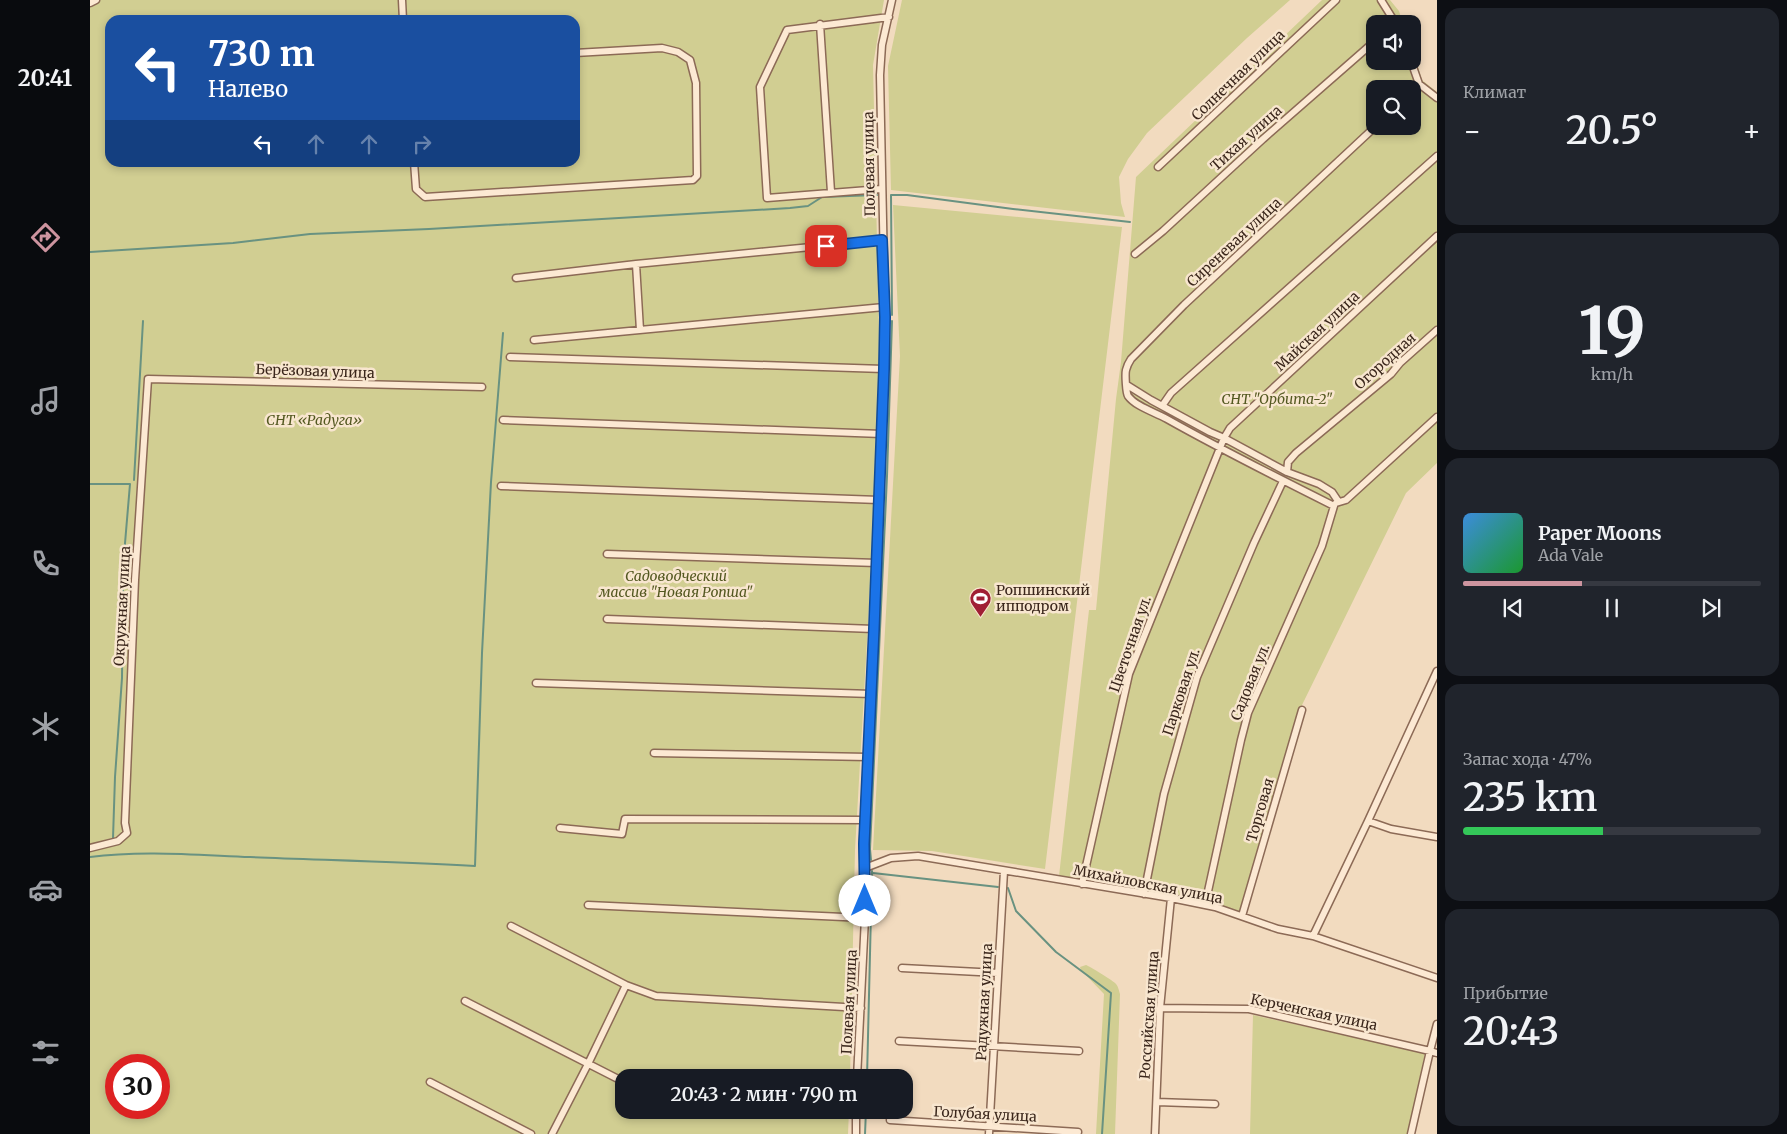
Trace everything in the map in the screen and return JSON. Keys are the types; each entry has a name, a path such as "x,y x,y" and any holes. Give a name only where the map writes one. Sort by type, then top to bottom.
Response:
{"street":[{"path":"90,3 96,0"},
{"path":"402,0 403,15"},
{"name":"Полевая улица","path":"858,1069 866,918 864,844 872,694 884,369 880,75 882,45 892,0"},
{"name":"Солнечная улица","path":"1158,168 1336,0"},
{"path":"1381,0 1390,15"},
{"path":"881,189 768,198 760,87 787,30 820,24 889,17"},
{"path":"820,24 832,192"},
{"path":"414,167 416,189 425,197 693,180 697,176 696,83 690,60 678,52 662,48 580,53"},
{"name":"Тихая улица","path":"1134,254 1163,231 1263,139 1366,49"},
{"path":"1421,86 1437,98"},
{"name":"Сиреневая улица","path":"1127,385 1126,369 1131,359 1184,305 1366,135"},
{"path":"1162,406 1171,393 1437,156"},
{"name":"Майская улица","path":"1219,448 1230,428 1437,236"},
{"path":"516,278 636,264 882,240"},
{"path":"636,264 640,330"},
{"path":"534,340 884,307"},
{"name":"Огородная","path":"1286,472 1288,462 1296,453 1391,374 1437,330"},
{"path":"510,357 884,369"},
{"name":"Берёзовая улица","path":"148,379 482,387"},
{"name":"Окружная улица","path":"90,848 118,841 127,833 125,823 135,580 148,379"},
{"path":"1336,504 1332,492 1319,484 1286,472 1162,406 1127,385 1125,392 1134,402 1283,481 1336,504 1346,500 1437,417"},
{"path":"503,420 882,434"},
{"name":"Цветочная ул.","path":"1082,884 1129,674 1219,448"},
{"name":"Парковая ул.","path":"1144,894 1164,794 1196,676 1283,481"},
{"path":"501,486 879,500"},
{"name":"Садовая ул.","path":"1206,905 1248,713 1322,546 1336,504"},
{"path":"607,554 877,563"},
{"path":"607,619 874,629"},
{"path":"1313,936 1437,670"},
{"path":"536,683 872,694"},
{"name":"Торговая","path":"1242,916 1302,710"},
{"path":"654,753 868,757"},
{"path":"560,828 622,834 625,819 865,820"},
{"path":"1368,821 1391,829 1437,837"},
{"name":"Михайловская улица","path":"865,868 891,858 918,856 1171,898 1206,905 1278,929 1313,936 1437,978"},
{"name":"Радужная улица","path":"989,1134 1004,871"},
{"name":"Российская улица","path":"1155,1134 1160,1008 1171,898"},
{"path":"588,906 866,918"},
{"path":"511,926 626,985 656,996 861,1008"},
{"path":"902,968 998,973"},
{"path":"552,1134 626,985"},
{"path":"465,1002 615,1078"},
{"name":"Керченская улица","path":"1160,1008 1249,1009 1434,1052"},
{"path":"1411,1134 1434,1052 1437,1024"},
{"path":"899,1041 1079,1051"},
{"path":"430,1082 531,1134"},
{"path":"1157,1102 1215,1104"},
{"path":"856,1119 856,1134"},
{"name":"Голубая улица","path":"890,1120 1078,1132"}],"green space":[{"path":"90,0 884,0 873,65 880,373 855,850 850,1069 615,1069 615,1119 849,1119 848,1134 90,1134"},
{"path":"902,0 1290,0 1147,133 1128,159 1119,177 1121,203 1125,217 891,190 888,66"},
{"name":"СНТ \"Орбита-2\"","path":"1322,0 1390,0 1400,15 1366,15 1366,70 1419,70 1422,80 1437,92 1437,463 1406,493 1302,705 1241,913 1148,891 1059,876 1089,610 1096,610 1121,362 1136,177"},
{"name":"Ропшинский ипподром","path":"893,205 1122,227 1045,869 932,851 873,850 900,356"},
{"path":"1086,965 1115,983 1120,994 1115,1134 1096,1134 1104,994 1081,970 1080,967"},
{"path":"1253,1015 1425,1053 1408,1134 1250,1134"}],"waterway":[{"path":"90,252 233,243 310,234 790,208 808,206 822,197 877,195"},
{"path":"892,315 891,195 907,195 1130,222"},
{"path":"134,480 143,321"},
{"path":"871,860 892,321"},
{"path":"90,857 129,854 170,854 475,866 482,653 491,482 503,333"},
{"path":"90,484 130,484 123,567 122,678 113,838"},
{"path":"867,1069 872,871"},
{"path":"873,873 998,887"},
{"path":"1008,888 1016,911 1056,952 1111,993 1102,1134"},
{"path":"865,1134 866,1119"}],"place":[{"name":"Ропшинский ипподром","path":"980,617"}],"route":[{"path":"826,246 882,240 885,317 884,369 872,694 864,844 865,901"}],"park label":[{"name":"СНТ «Радуга»","path":"314,420"},
{"name":"Садоводческий массив \"Новая Ропша\"","path":"676,584"}]}
